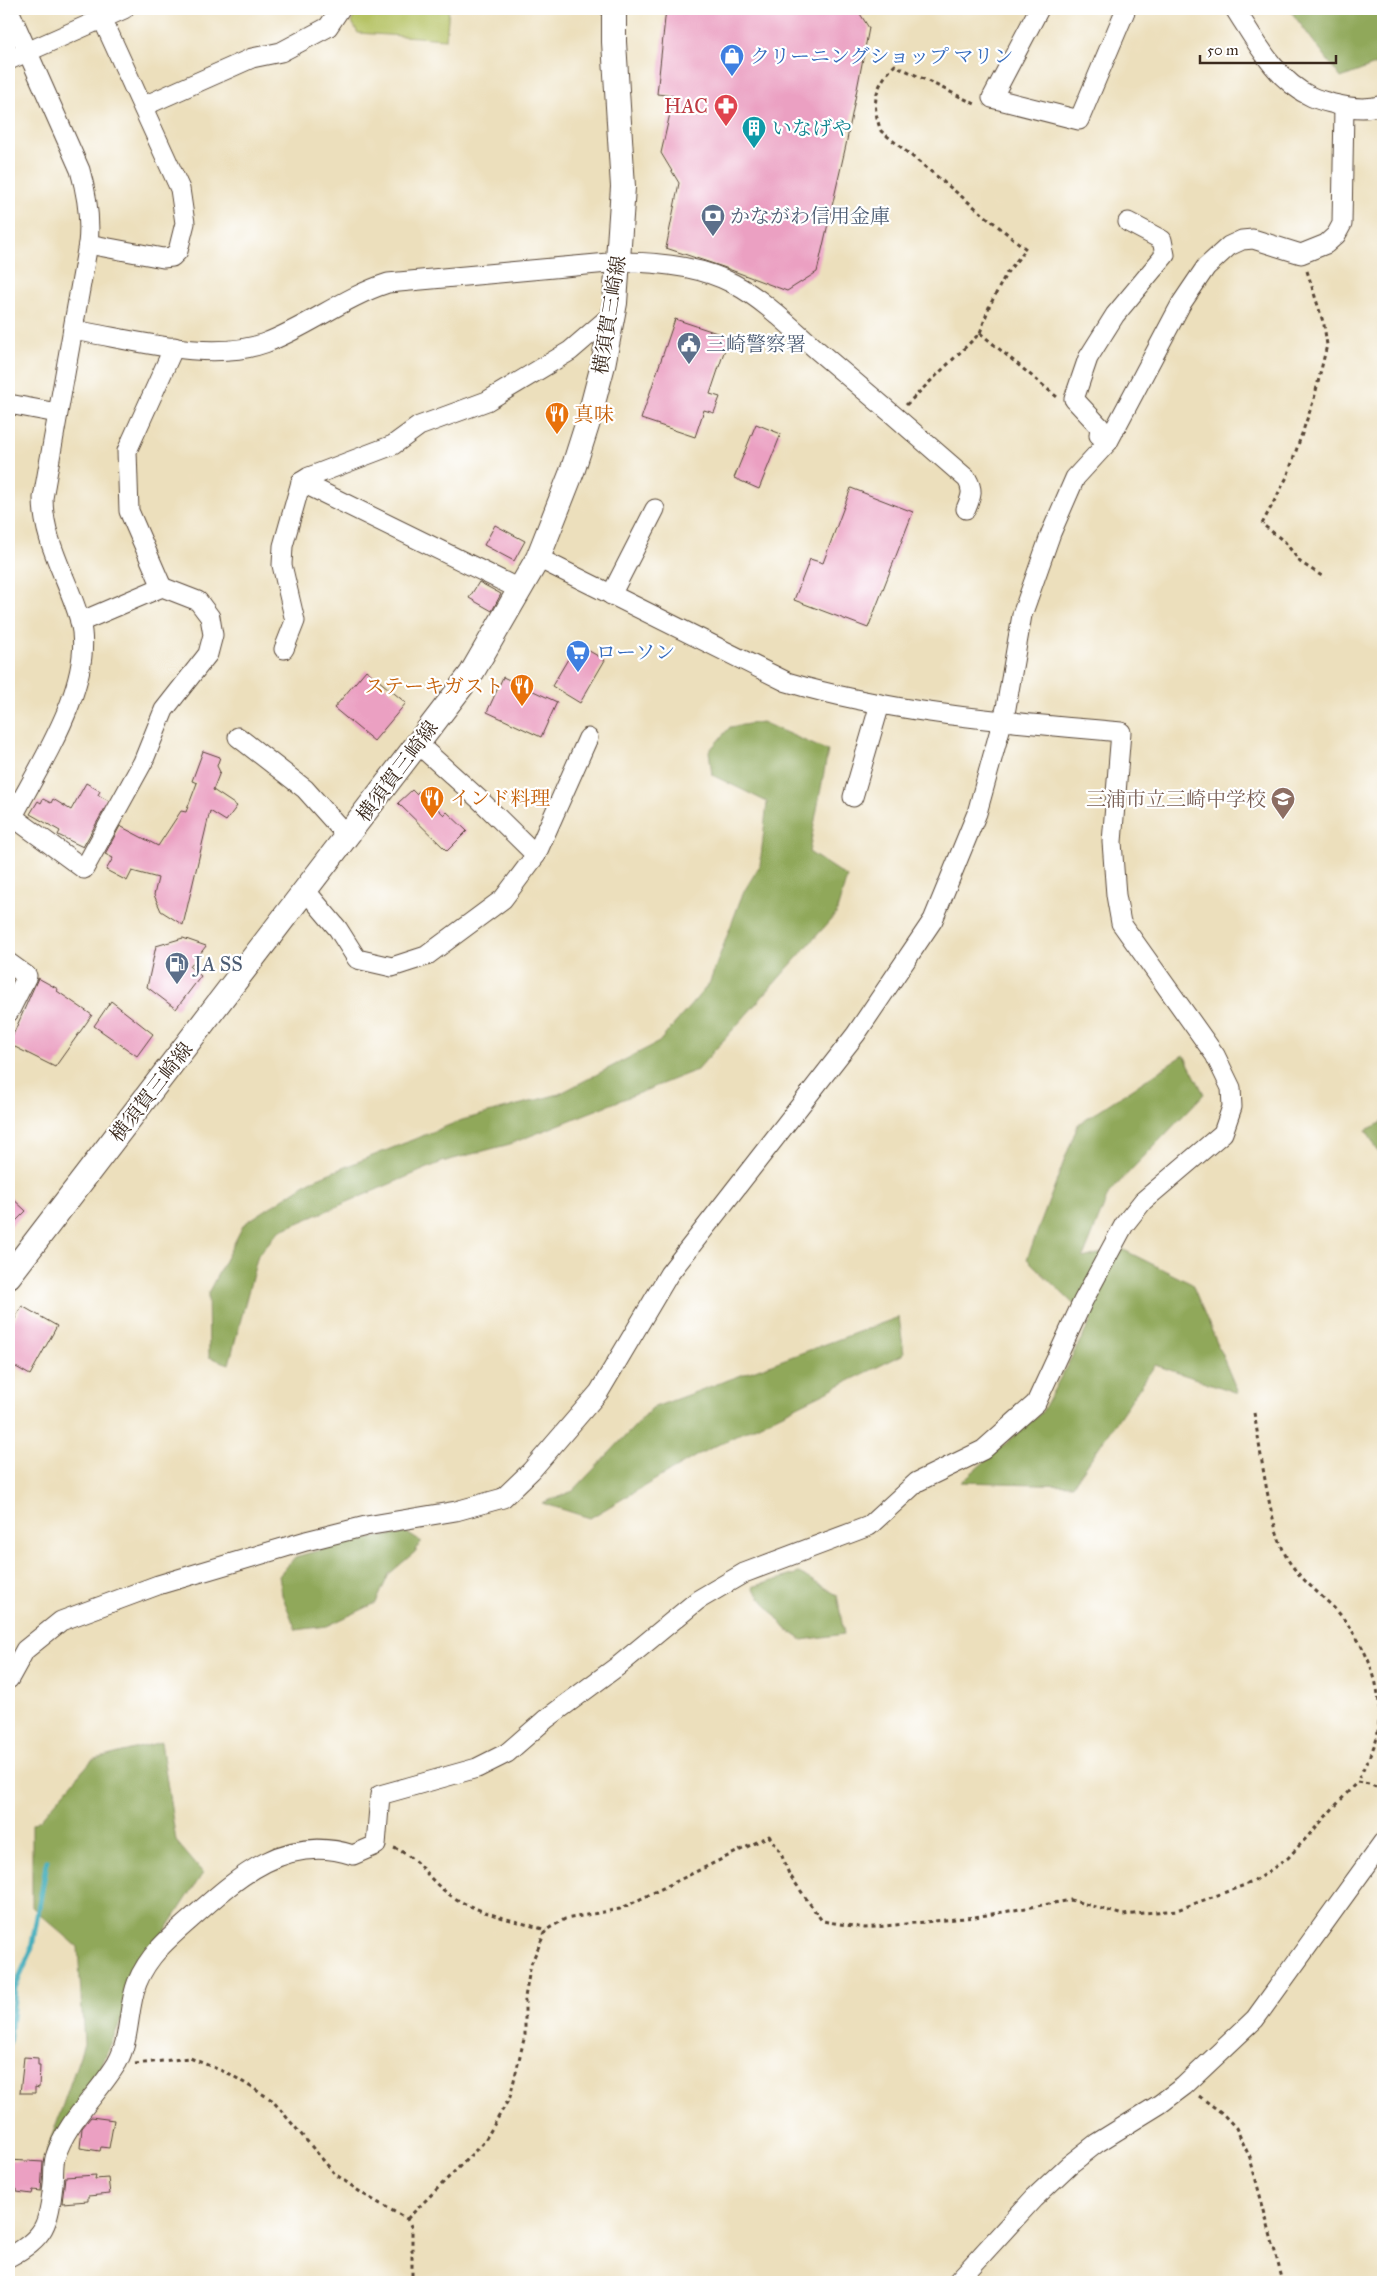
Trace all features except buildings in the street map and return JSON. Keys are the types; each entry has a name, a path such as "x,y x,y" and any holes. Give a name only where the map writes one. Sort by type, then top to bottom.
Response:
{"main road":[{"name":"横須賀三崎線","path":"9,1276 471,674 538,558 573,469 588,422 603,365 613,314 619,262 623,188 614,42 614,9"}],"street":[{"path":"9,60 124,9"},
{"path":"144,106 252,58 281,52 328,27 340,9"},
{"path":"1039,9 992,98 1079,120 1126,9"},
{"path":"1235,9 1265,55 1286,79 1312,97 1344,107 1373,108 1383,106"},
{"path":"9,10 80,170 88,197 88,244 44,484 43,512 51,548 80,622 82,654 79,682 10,818 84,869 143,762 164,710 208,654 213,635 210,617 198,601 162,587 80,622"},
{"path":"88,244 162,258 172,257 178,251 185,223 184,205 180,189 144,106 102,18"},
{"path":"9,1680 25,1650 61,1621 158,1585 306,1541 366,1526 456,1511 503,1498 531,1471 599,1392 669,1274 856,1034 933,920 977,813 1006,708 1022,615 1051,533 1075,478 1103,438 1180,304 1206,267 1229,246 1242,240 1254,240 1301,254 1326,244 1336,235 1342,224 1344,107"},
{"path":"1103,438 1100,427 1074,399 1088,358 1115,315 1165,255 1162,240 1128,222"},
{"path":"73,330 174,347 224,352 265,343 363,292 388,283 619,262 639,262 685,268 712,274 733,284 764,305 895,416 967,479 972,487 972,496 966,509"},
{"path":"284,649 295,620 282,565 283,546 301,482 309,477 393,445 419,426 487,402 570,351 613,314"},
{"path":"162,587 129,511 127,451 174,347"},
{"path":"9,404 57,413"},
{"path":"301,482 521,590"},
{"path":"611,595 654,509"},
{"path":"9,2256 31,2245 43,2228 51,2206 55,2158 68,2129 117,2063 126,2041 137,1984 146,1965 164,1942 237,1878 280,1856 306,1849 332,1848 353,1855 376,1845 380,1795 477,1768 507,1752 698,1600 744,1573 869,1526 917,1482 983,1450 1036,1403 1083,1301 1124,1225 1143,1202 1222,1133 1232,1107 1231,1088 1226,1077 1191,1020 1121,922 1116,895 1112,842 1121,732 1002,721 880,704 825,693 787,682 538,558"},
{"path":"853,797 880,704"},
{"path":"238,737 305,789 347,836"},
{"path":"306,890 338,929 357,959 392,967 426,956 503,899 536,855 588,738"},
{"path":"418,745 480,800 536,855"},
{"path":"9,963 27,976 9,1012"},
{"path":"957,2282 1034,2198 1068,2165 1097,2143 1160,2104 1184,2086 1255,2019 1383,1842"}],"path":[{"path":"895,416 980,333 989,307 1006,274 1026,249 881,131 874,113 876,94 882,78 895,65 976,105 992,98"},
{"path":"1301,254 1324,325 1327,346 1314,399 1286,477 1262,524 1285,542 1300,562 1325,578"},
{"path":"980,333 1046,388"},
{"path":"407,2219 484,2142 510,2097 525,2035 525,1997 531,1964 546,1930 565,1919 620,1910 769,1836 780,1851 789,1874 822,1921 865,1928 975,1917 1071,1900 1123,1915 1177,1910 1253,1882 1288,1858 1357,1782 1376,1739 1380,1709 1376,1678 1362,1645 1338,1613 1290,1563 1275,1526 1254,1413"},
{"path":"1357,1782 1370,1784 1383,1790"},
{"path":"376,1845 395,1848 414,1858 446,1893 478,1909 546,1930"},
{"path":"117,2063 128,2065 190,2058 230,2074 272,2100 334,2174 363,2194 407,2219 412,2228 412,2282"},
{"path":"1184,2086 1222,2113 1236,2128 1250,2158 1283,2282"},
{"path":"150,2282 155,2282"}],"green space":[{"path":"355,9 449,9 446,39 358,33 352,22"},
{"path":"1289,9 1383,9 1383,62 1341,78"},
{"path":"762,722 828,751 809,852 847,877 836,914 697,1070 510,1144 442,1162 279,1231 258,1255 229,1364 209,1357 208,1293 244,1224 310,1181 462,1120 559,1094 659,1042 709,984 743,893 760,865 767,802 712,775 709,751 730,727"},
{"path":"1184,1055 1204,1094 1109,1193 1083,1258 1120,1248 1192,1284 1238,1393 1155,1365 1073,1485 961,1482 1042,1412 1091,1321 1027,1259 1078,1124"},
{"path":"1383,1122 1383,1160 1366,1130"},
{"path":"899,1317 904,1354 701,1453 590,1518 542,1503 573,1491 652,1408"},
{"path":"407,1533 421,1542 415,1552 389,1574 376,1603 327,1626 296,1630 282,1595 279,1576 295,1557 352,1541"},
{"path":"799,1573 837,1595 844,1634 802,1640 786,1629 752,1587"},
{"path":"161,1742 176,1841 203,1873 146,1961 88,2098 45,2156 84,2044 78,1947 32,1907 32,1824 40,1820 92,1760"}],"waterway":[{"path":"9,2043 15,1987 31,1951 47,1861"}],"place":[{"name":"クリーニングショップ マリン","path":"732,77"},
{"name":"HAC","path":"726,127"},
{"name":"いなげや","path":"754,149"},
{"name":"かながわ信用金庫","path":"713,237"},
{"name":"三崎警察署","path":"689,365"},
{"name":"真味","path":"557,435"},
{"name":"ローソン","path":"578,673"},
{"name":"ステーキガスト","path":"522,707"},
{"name":"インド料理","path":"432,819"},
{"name":"三浦市立三崎中学校","path":"1283,820"},
{"name":"JA SS","path":"177,985"}]}
